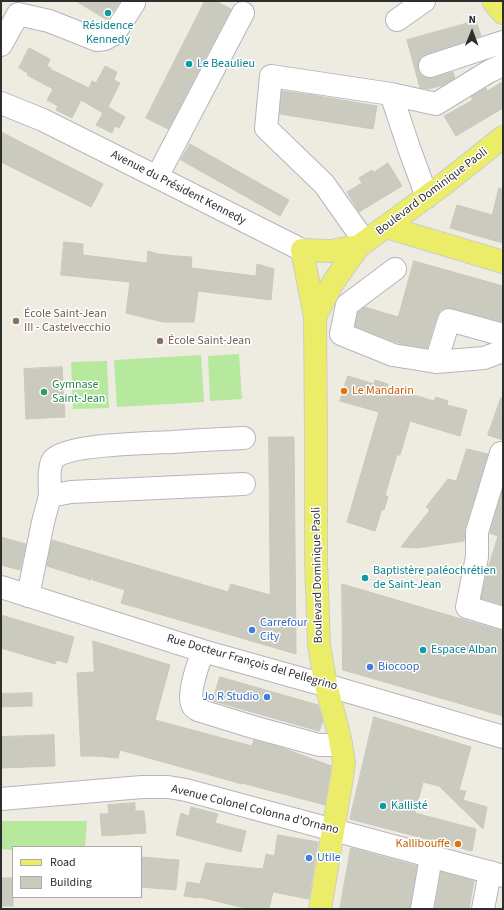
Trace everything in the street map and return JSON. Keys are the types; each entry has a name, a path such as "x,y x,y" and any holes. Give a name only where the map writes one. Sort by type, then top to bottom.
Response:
{"main road":[{"path":"493,1 503,14"},
{"name":"Boulevard Dominique Paoli","path":"362,244 427,197 503,137"},
{"path":"386,227 503,262"},
{"path":"315,317 332,284 362,244"},
{"name":"Avenue du Président Kennedy","path":"302,250 330,251 362,244"},
{"name":"Boulevard Dominique Paoli","path":"302,250 315,317 316,562 318,645 326,684 340,734 344,762 320,909"}],"street":[{"path":"397,20 424,1"},
{"path":"1,45 18,7 97,40 105,39 114,34 134,3"},
{"path":"157,177 243,13"},
{"path":"430,66 503,42"},
{"path":"362,244 324,184 266,128 271,76 391,94 436,104 488,72 503,65"},
{"path":"391,94 427,197"},
{"name":"Avenue du Président Kennedy","path":"1,103 43,120 302,250"},
{"path":"395,270 347,305 341,334 393,355 436,362 484,358 503,351"},
{"path":"436,362 449,320 503,335"},
{"path":"28,596 43,522 50,496 50,467 53,460 57,456 73,451 103,446 244,438"},
{"path":"503,454 501,453 477,532 477,557 467,607 503,618"},
{"path":"50,496 71,492 244,484"},
{"name":"Rue Docteur François del Pellegrino","path":"1,588 203,651 306,680 326,684 503,737"},
{"path":"203,651 192,691 191,701 193,707 198,710 319,745 341,745"},
{"name":"Avenue Colonel Colonna d'Ornano","path":"1,799 142,787 168,787 186,790 496,874"},
{"path":"422,909 431,857"},
{"path":"483,909 496,874"}],"green space":[{"path":"239,354 242,399 210,401 208,356"},
{"path":"201,355 204,402 117,407 114,360"},
{"path":"107,361 109,408 73,409 71,362"},
{"path":"1,821 87,821 85,846 12,846 12,850 1,849"}],"building":[{"name":"Résidence Kennedy","path":"76,1 120,1 108,20"},
{"name":"Le Beaulieu","path":"205,1 215,1 231,9 168,129 146,118"},
{"path":"476,21 481,36 426,54 421,57 418,63 418,70 422,76 434,78 453,72 455,78 443,85 428,89 420,88 407,40"},
{"path":"29,48 50,59 47,66 51,68 50,69 89,88 92,81 96,83 105,66 117,72 114,80 120,83 108,107 125,117 119,128 115,126 112,133 96,125 103,113 81,100 72,118 56,110 58,106 47,100 53,89 27,75 28,73 19,68"},
{"path":"503,82 503,108 456,136 444,116 473,100 471,97 486,88 487,91"},
{"path":"282,91 377,106 373,129 280,114"},
{"path":"1,132 103,184 91,207 1,162"},
{"path":"190,144 289,200 280,216 181,160"},
{"path":"388,163 402,186 359,212 347,192 362,183 359,178 372,170 374,172"},
{"path":"499,188 503,189 503,243 450,228 457,205 492,215"},
{"path":"64,242 83,244 83,255 147,263 148,251 158,254 192,257 191,268 256,276 257,264 274,269 271,300 198,291 194,322 163,322 126,313 130,282 61,275"},
{"path":"414,261 503,286 503,322 452,308 441,309 437,316 427,348 402,344 355,326 358,312 365,307 398,317"},
{"name":"Gymnase Saint-Jean","path":"62,367 65,417 26,419 24,369"},
{"path":"348,376 374,384 375,380 388,384 387,387 434,401 436,397 448,401 447,405 467,410 460,436 410,421 400,455 397,455 385,495 388,497 384,510 382,509 375,531 347,522 379,412 340,401"},
{"path":"501,398 503,398 503,440 488,435"},
{"path":"269,437 294,437 296,654 121,603 125,590 93,580 93,574 91,580 47,566 52,540 228,592 231,584 270,595"},
{"path":"467,449 488,454 465,528 464,541 417,548 401,547 430,510 426,507 448,479 456,481"},
{"path":"503,489 503,605 481,598 498,536 490,533"},
{"path":"1,537 26,544 20,570 1,565"},
{"name":"Espace Alban","path":"342,584 503,630 503,716 343,670"},
{"path":"1,615 74,637 67,663 57,660 55,664 1,648"},
{"path":"93,641 170,665 155,720 252,746 254,740 283,748 331,766 325,805 242,784 120,750 118,758 81,756 77,673 94,672"},
{"path":"220,677 318,705 323,721 319,731 213,701"},
{"path":"32,693 32,706 1,707 1,694"},
{"path":"374,717 471,747 459,790 466,791 463,800 487,807 483,829 439,786 423,782 415,813 476,829 472,851 350,819"},
{"path":"54,735 55,766 1,768 1,737"},
{"path":"135,803 135,811 144,811 146,833 102,836 100,814 109,814 108,805"},
{"path":"191,807 218,814 215,823 246,831 241,852 176,835 181,813 189,816"},
{"path":"278,835 318,842 309,899 273,892 269,909 260,909 241,907 199,897 184,896 187,882 200,884 206,863 263,869 266,854 274,856"},
{"path":"351,848 417,866 410,909 340,909"},
{"path":"142,857 179,860 176,890 142,887"},
{"path":"441,872 474,881 469,909 435,909"},
{"path":"1,878 12,878 13,906 1,906"}],"place":[{"name":"Résidence Kennedy","path":"108,13"},
{"name":"Le Beaulieu","path":"189,64"},
{"name":"École Saint-Jean III - Castelvecchio","path":"16,321"},
{"name":"École Saint-Jean","path":"160,341"},
{"name":"Le Mandarin","path":"344,391"},
{"name":"Gymnase Saint-Jean","path":"44,392"},
{"name":"Baptistère paléochrétien de Saint-Jean","path":"365,578"},
{"name":"Carrefour City","path":"252,630"},
{"name":"Espace Alban","path":"423,650"},
{"name":"Biocoop","path":"370,667"},
{"name":"Jo R Studio","path":"267,697"},
{"name":"Kallisté","path":"383,806"},
{"name":"Kallibouffe","path":"458,844"},
{"name":"Utile","path":"309,858"}]}
